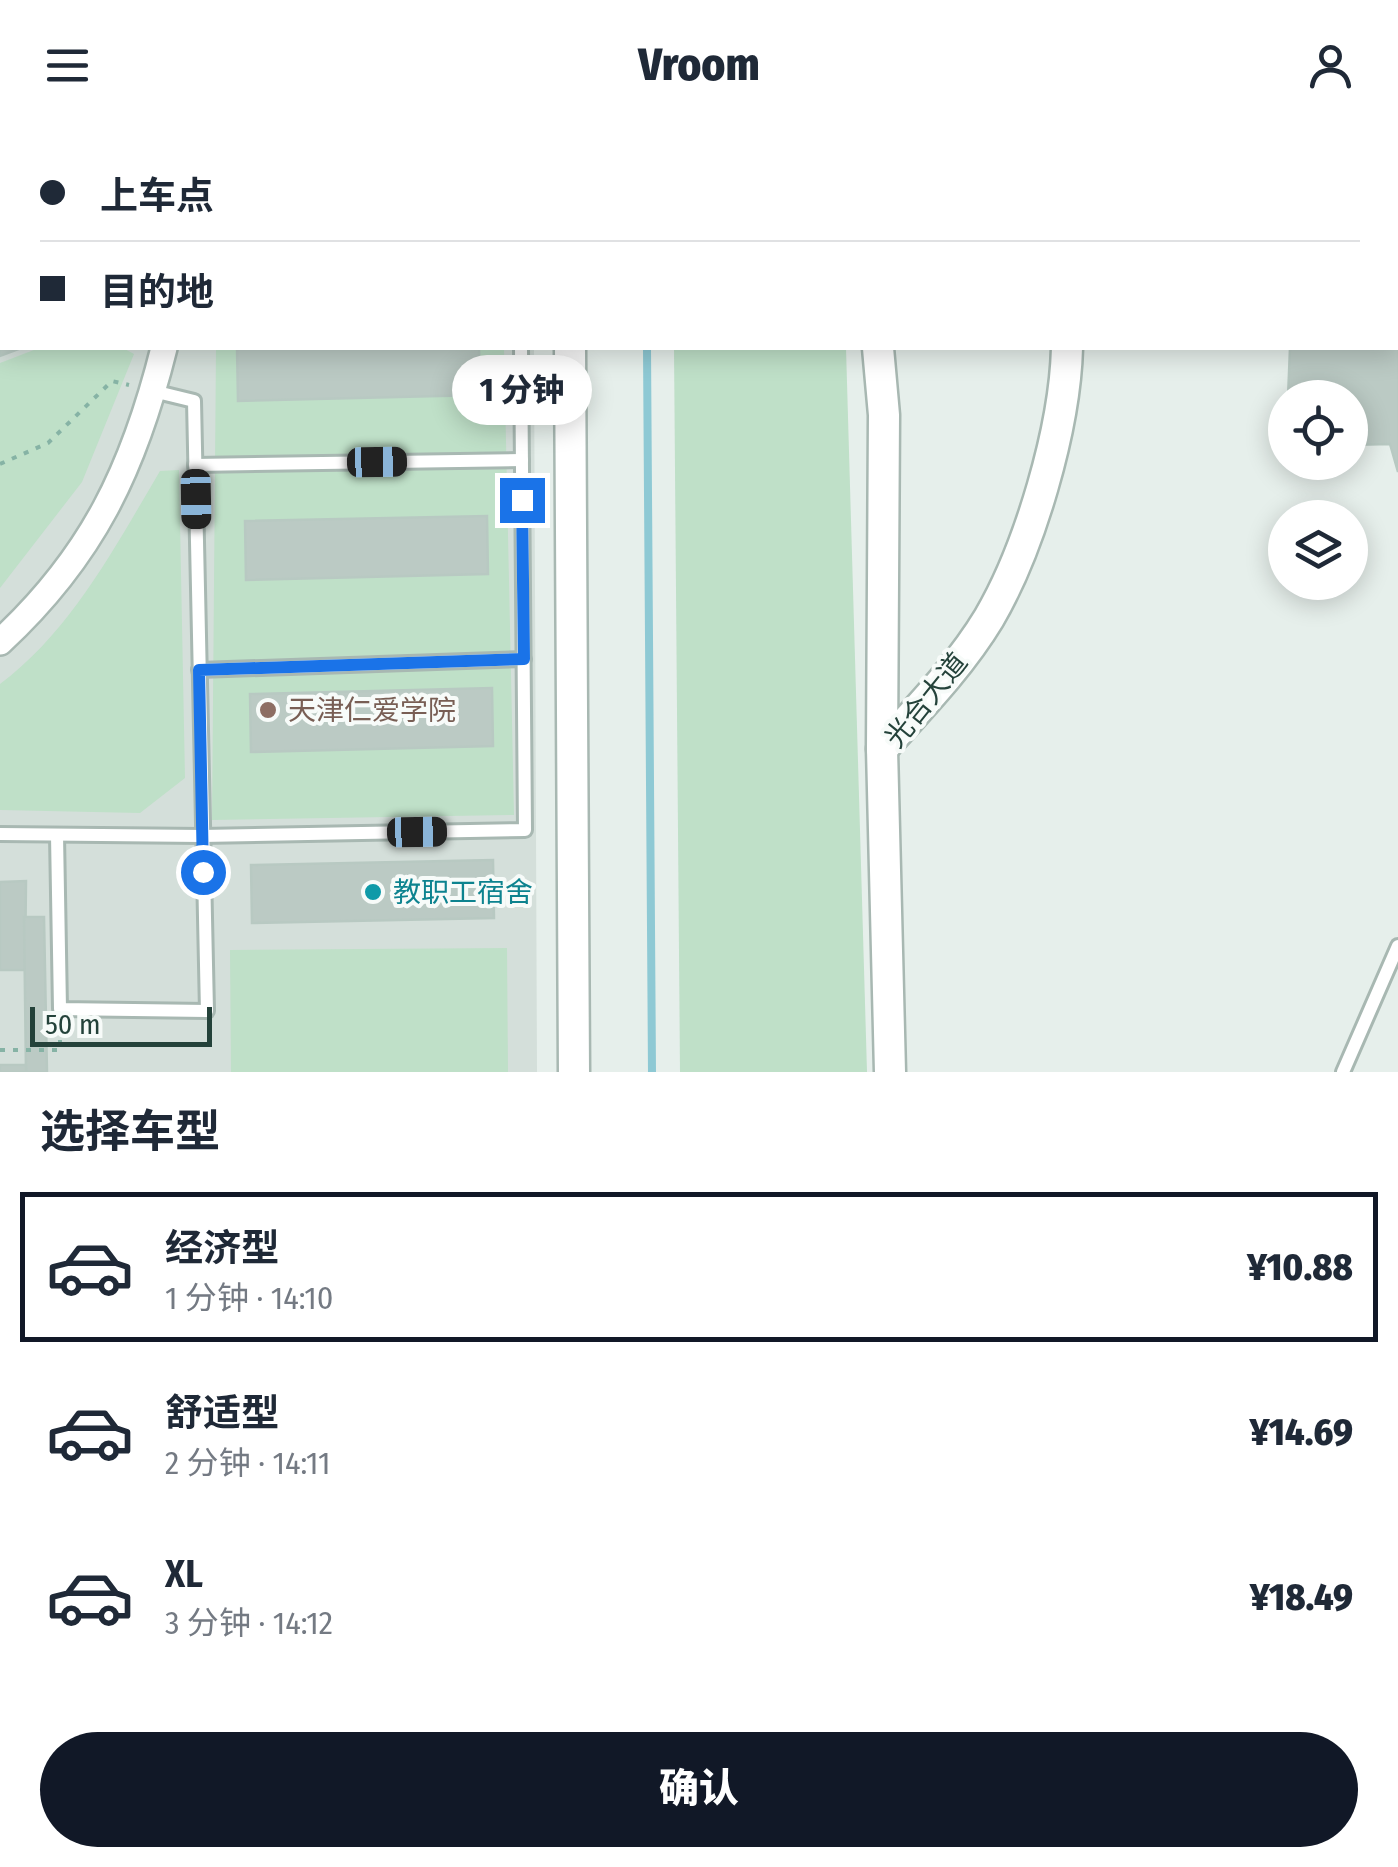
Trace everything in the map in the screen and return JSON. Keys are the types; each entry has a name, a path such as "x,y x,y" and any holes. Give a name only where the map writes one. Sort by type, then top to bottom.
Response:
{"street":[{"path":"0,642 26,618 82,550 120,485 154,390 164,350"},
{"path":"570,350 574,1072"},
{"path":"878,350 884,415 882,748"},
{"name":"光合大道","path":"890,1072 882,748 943,682 989,618 1026,538 1051,451 1066,372 1066,350"}],"lane":[{"path":"0,834 202,836 525,830 521,350"},
{"path":"58,835 60,1009 207,1011 194,401 154,390"},
{"path":"195,465 522,460"},
{"path":"199,670 524,659"},
{"path":"1343,1072 1398,946"}],"path":[{"path":"0,464 48,443 112,382 154,390"},
{"path":"0,1050 60,1050 60,1009"}],"shaded area":[{"name":"天津仁爱学院","path":"0,350 534,350 537,1072 0,1072"}],"green space":[{"path":"34,350 127,350 134,354 82,482 0,588 0,363"},
{"path":"216,350 504,350 514,815 212,820"},
{"path":"674,350 846,350 867,1072 680,1072"},
{"path":"179,470 185,778 140,813 0,810 0,684 49,639 70,613 160,471"},
{"path":"507,948 508,1072 231,1072 230,950"}],"building":[{"path":"237,350 479,350 480,395 238,401"},
{"path":"1290,350 1398,350 1398,472 1390,444 1368,445 1368,380 1289,380"},
{"path":"487,516 488,574 246,580 245,521"},
{"path":"492,688 493,746 251,752 250,694"},
{"name":"教职工宿舍","path":"493,860 494,918 252,923 251,865"},
{"path":"26,881 25,970 0,970 0,882"},
{"path":"24,917 44,917 47,1072 26,1072"},
{"path":"0,1065 26,1065 26,1072 0,1072"}],"waterway":[{"path":"647,350 652,1072"}],"place":[{"name":"天津仁爱学院","path":"268,710"},
{"name":"教职工宿舍","path":"373,892"}],"route":[{"path":"203,872 199,670 524,659 522,500"}]}
